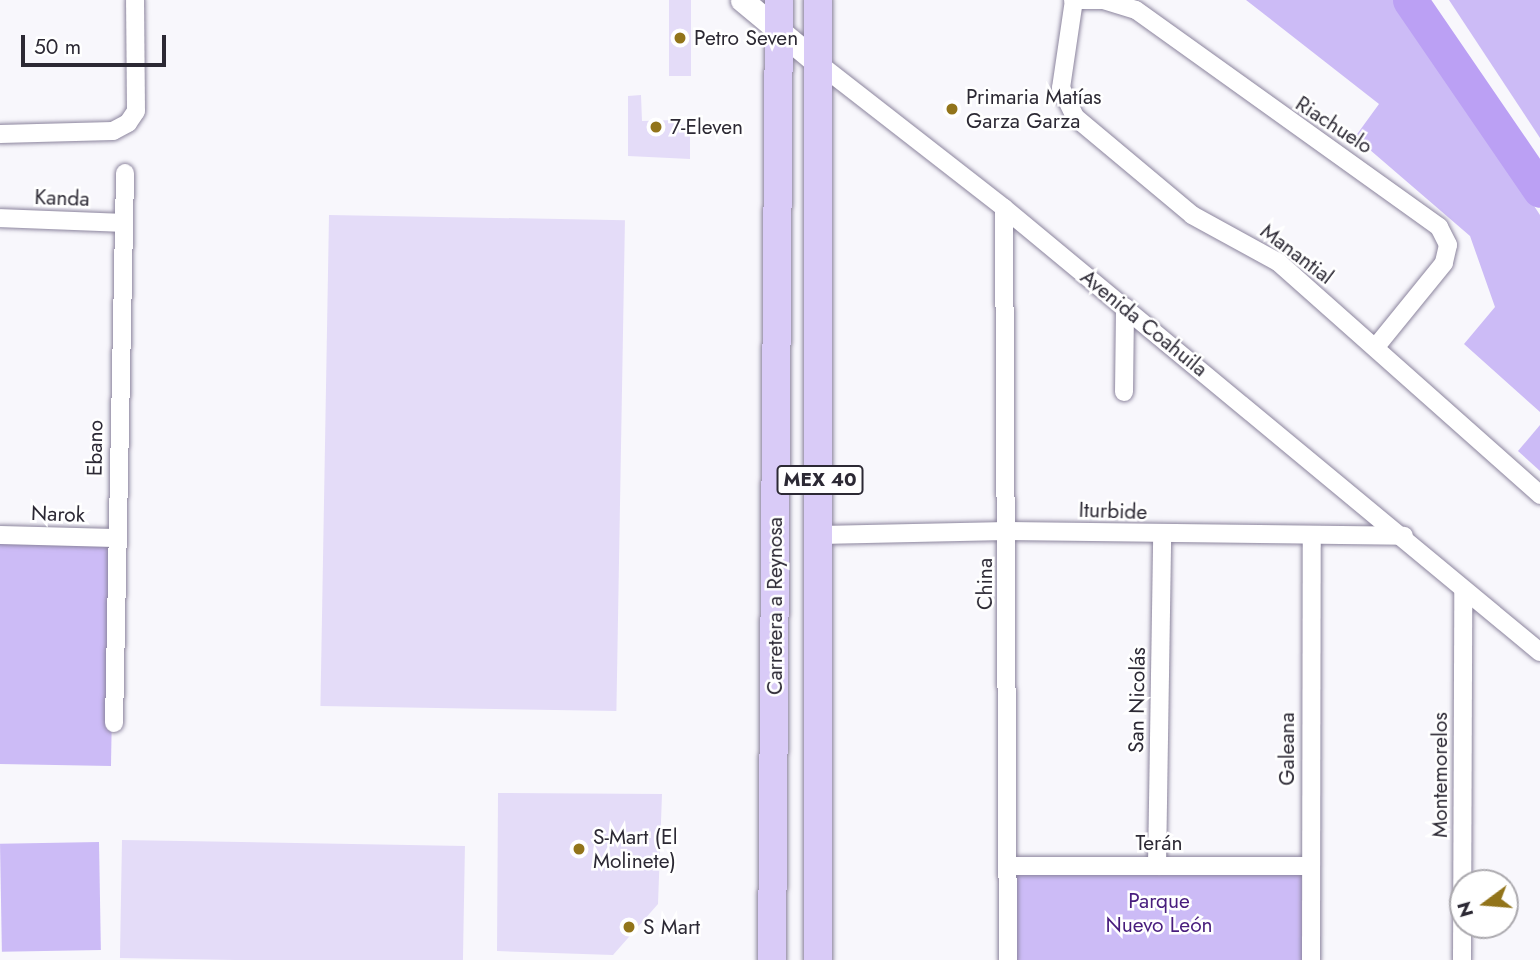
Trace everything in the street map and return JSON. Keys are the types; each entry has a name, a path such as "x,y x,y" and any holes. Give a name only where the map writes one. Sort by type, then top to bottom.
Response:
{"main road":[{"name":"Carretera a Reynosa","path":"772,960 779,0"},
{"name":"MEX 40","path":"818,0 818,960"},
{"path":"772,904 789,960"}],"street":[{"path":"0,134 113,131 136,111 135,0"},
{"name":"Avenida Coahuila","path":"742,0 1004,208 1404,536 1463,590 1540,652"},
{"name":"Riachuelo","path":"1074,0 1103,1 1136,10 1439,226 1448,245 1444,263 1375,348"},
{"name":"Manantial","path":"1074,0 1061,88 1075,117 1192,215 1278,262 1540,495"},
{"name":"Ebano","path":"114,723 115,538 125,173"},
{"name":"China","path":"1004,208 1008,960"},
{"name":"Kanda","path":"0,218 123,223"},
{"path":"1124,392 1125,307"},
{"name":"Iturbide","path":"820,536 1007,531 1162,536 1404,536"},
{"name":"Narok","path":"0,535 115,538"},
{"name":"San Nicolás","path":"1157,866 1162,536"},
{"name":"Galeana","path":"1311,960 1309,866 1312,537"},
{"name":"Montemorelos","path":"1462,960 1463,590"},
{"name":"Terán","path":"1009,866 1309,866"}],"green space":[{"path":"1246,0 1400,0 1540,215 1540,412 1464,344 1495,307 1470,236 1355,137 1379,104"},
{"path":"1449,0 1540,0 1540,138"},
{"path":"1540,425 1540,471 1518,451"},
{"path":"0,535 115,537 111,766 0,764"},
{"path":"99,842 101,950 2,952 0,844"},
{"name":"Parque Nuevo León","path":"1009,866 1309,866 1309,960 1009,960"}],"building":[{"name":"Petro Seven","path":"669,0 691,0 691,76 669,76"},
{"name":"7-Eleven","path":"641,95 642,121 677,120 690,133 690,159 628,156 628,96"},
{"path":"329,215 625,220 616,711 320,706"},
{"name":"S-Mart (El Molinete)","path":"498,793 662,794 658,904 613,955 497,951"},
{"path":"122,840 465,846 463,960 120,958"}],"waterway":[{"path":"1410,0 1540,190"}],"place":[{"name":"Petro Seven","path":"680,38"},
{"name":"Primaria Matías Garza Garza","path":"952,109"},
{"name":"7-Eleven","path":"656,127"},
{"name":"S-Mart (El Molinete)","path":"579,849"},
{"name":"S Mart","path":"629,927"}]}
